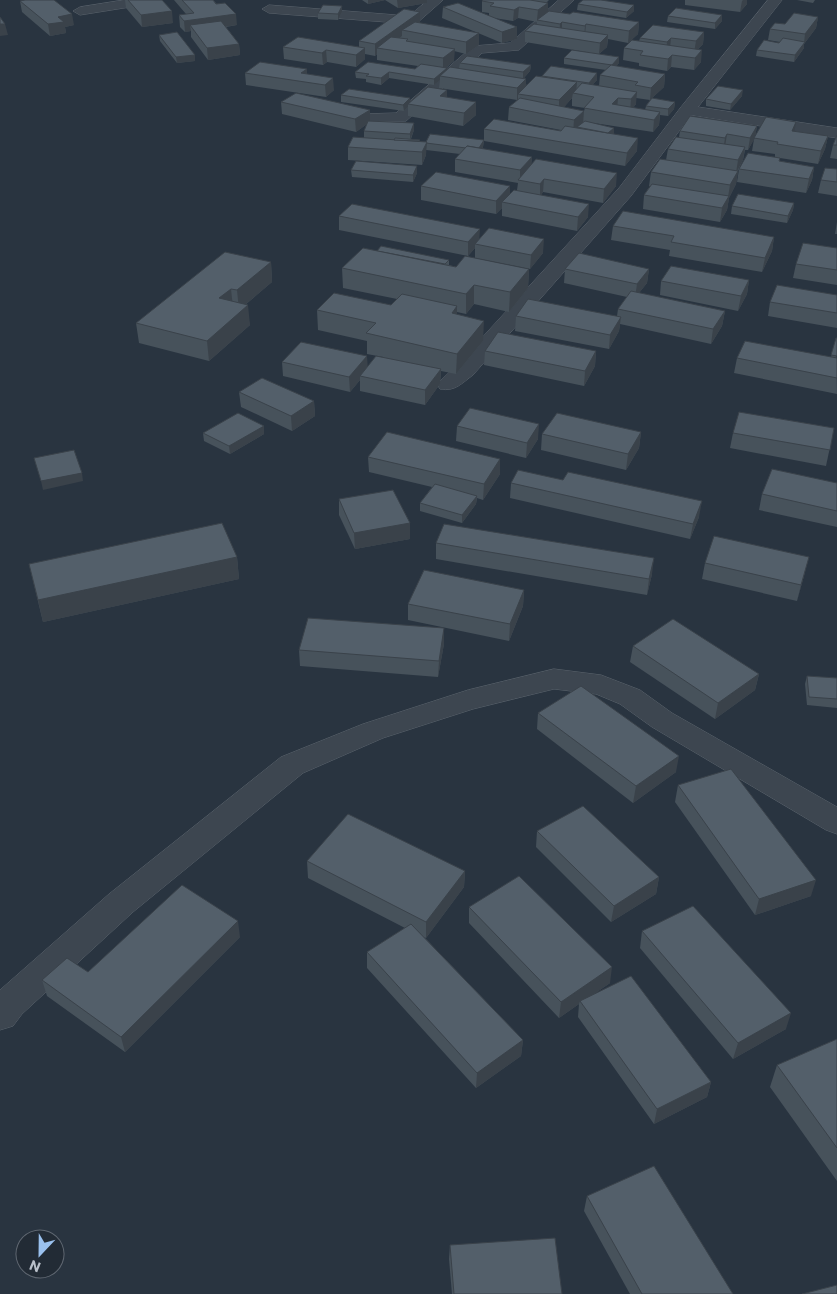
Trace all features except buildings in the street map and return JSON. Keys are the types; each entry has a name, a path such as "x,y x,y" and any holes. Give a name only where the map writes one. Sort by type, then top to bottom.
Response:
{"street":[{"path":"80,11 149,0"},
{"path":"269,9 412,20 436,0"},
{"path":"366,117 400,118 478,49 514,47 567,0"},
{"path":"448,384 465,370 573,252 624,192 775,0"},
{"path":"687,110 837,133"},
{"path":"0,1016 10,1003 121,903 292,765 373,730 468,700 554,678 601,685 630,697 662,720 837,822"}]}
